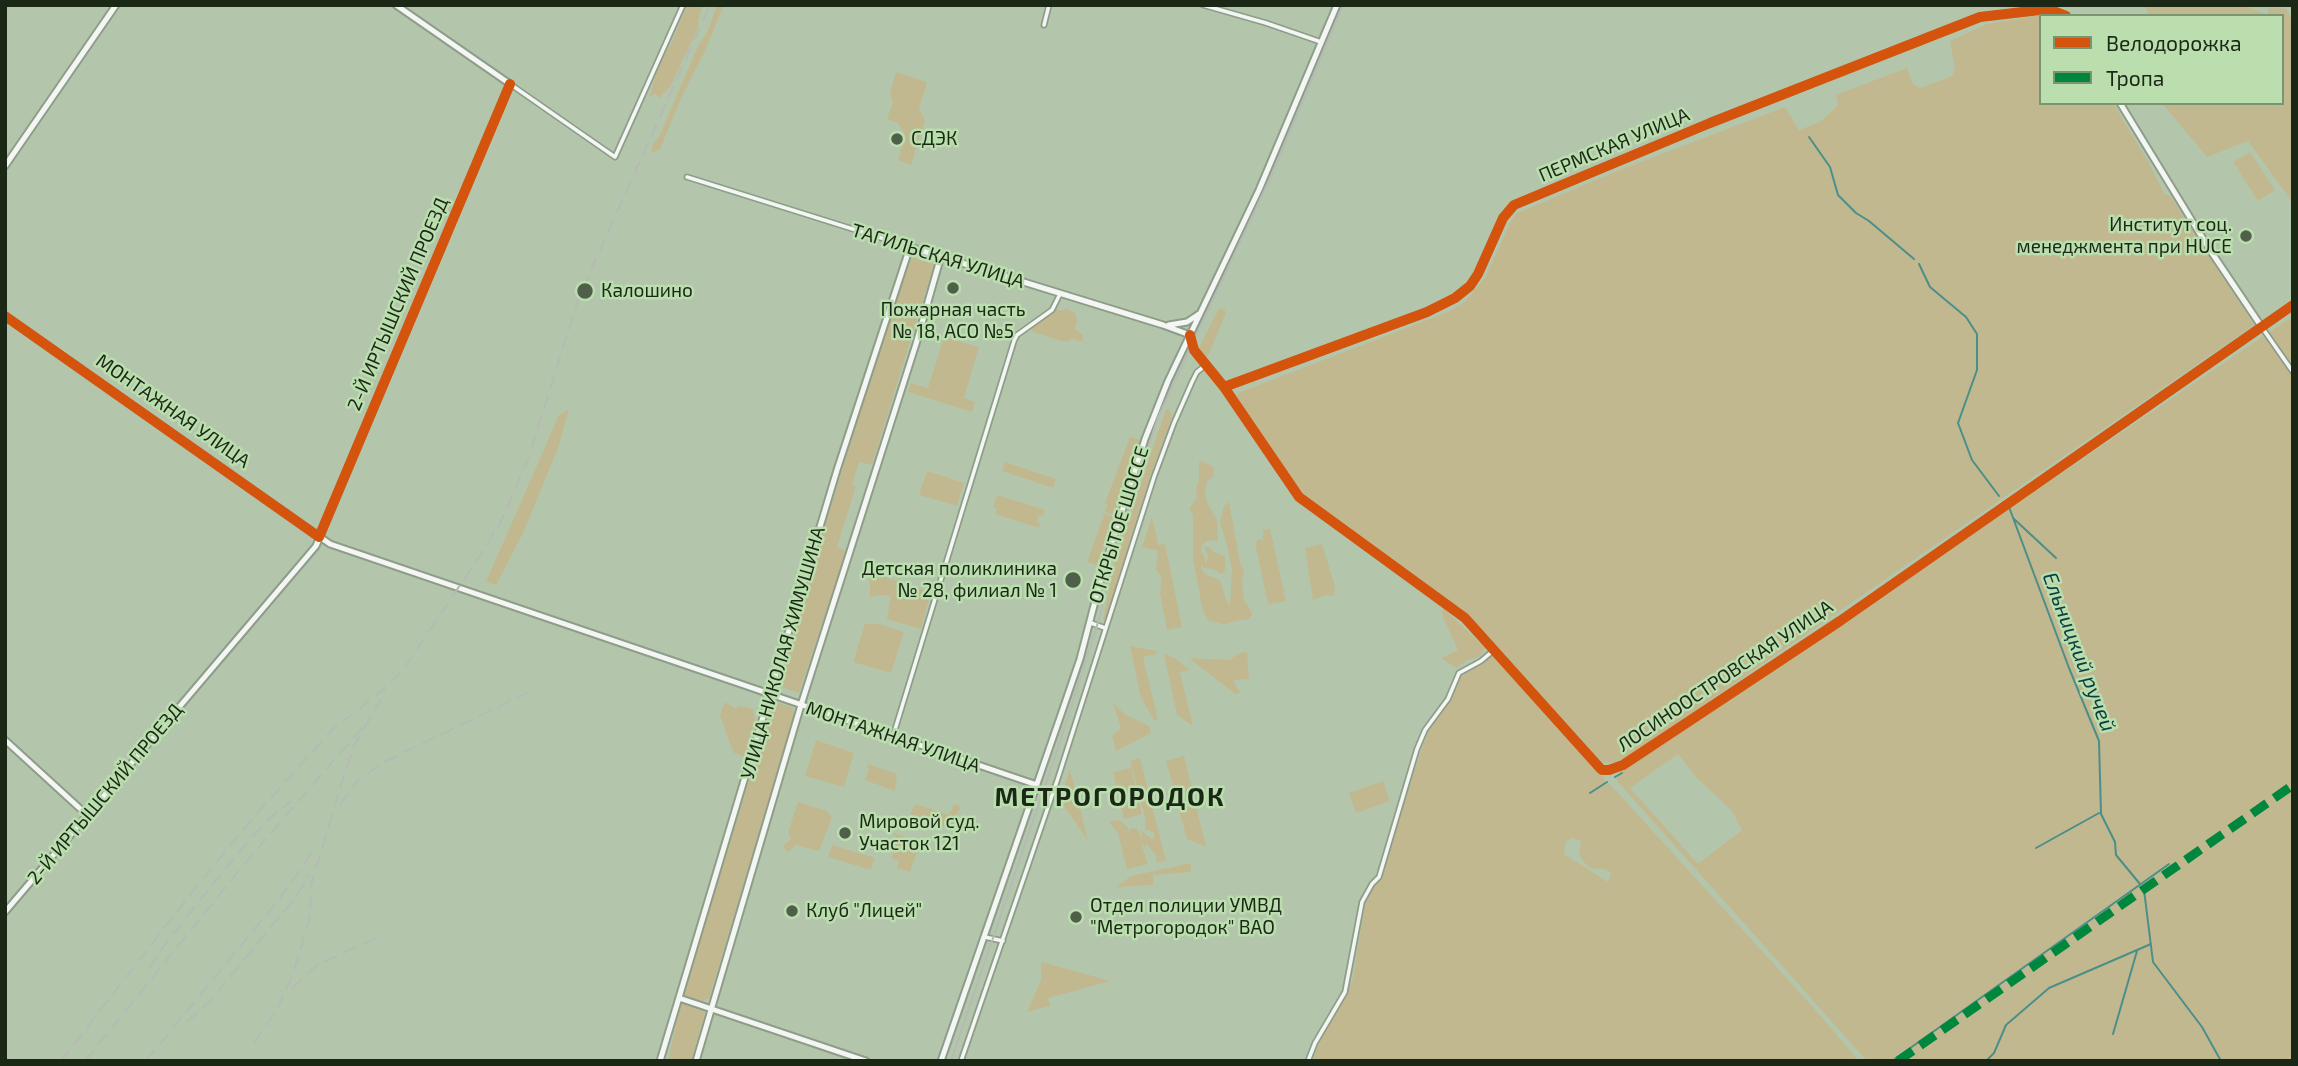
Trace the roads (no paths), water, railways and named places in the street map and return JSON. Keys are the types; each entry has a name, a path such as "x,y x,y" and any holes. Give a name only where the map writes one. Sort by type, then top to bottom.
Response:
{"street":[{"path":"5,166 116,5"},
{"path":"396,5 615,157 683,5"},
{"path":"1044,25 1049,5"},
{"path":"1203,5 1266,23 1321,43"},
{"name":"ОТКРЫТОЕ ШОССЕ","path":"941,1061 1080,659 1145,439 1168,382 1259,190 1337,5"},
{"name":"ПЕРМСКАЯ УЛИЦА","path":"1224,387 1416,316 1455,298 1470,286 1478,274 1503,218 1514,205 1710,123 1980,17 2048,9 2061,14"},
{"name":"2-Й ИРТЫШСКИЙ ПРОЕЗД","path":"5,912 316,546 510,83"},
{"path":"2121,105 2208,247 2293,372"},
{"name":"ТАГИЛЬСКАЯ УЛИЦА","path":"687,177 1190,335"},
{"name":"УЛИЦА НИКОЛАЯ ХИМУШИНА","path":"661,1061 837,470 910,247"},
{"name":"УЛИЦА НИКОЛАЯ ХИМУШИНА","path":"696,1061 801,705 941,257"},
{"path":"893,737 1014,341 1017,335 1052,310 1060,294"},
{"name":"ЛОСИНООСТРОВСКАЯ УЛИЦА","path":"1190,335 1192,345 1299,497 1465,618 1602,770 1615,768 1840,621 2293,304"},
{"path":"1163,325 1187,322 1200,313"},
{"name":"МОНТАЖНАЯ УЛИЦА","path":"5,316 330,544 1037,785"},
{"path":"961,1061 1058,778 1174,423 1197,372 1206,365"},
{"path":"1089,622 1105,628"},
{"path":"1308,1061 1315,1043 1345,992 1362,902 1378,877 1424,730 1448,699 1459,673 1494,650"},
{"path":"5,740 88,815"},
{"path":"985,937 1003,942"},
{"path":"679,998 866,1061"}],"waterway":[{"name":"Ельницкий ручей","path":"1809,137 1830,167 1838,195 1856,213 1914,259"},
{"name":"Ельницкий ручей","path":"1919,264 1930,287 1966,317 1977,334 1977,370 1958,423 1972,460 1999,496"},
{"name":"Ельницкий ручей","path":"2009,507 2099,741 2101,814 2115,842 2116,855 2140,884"},
{"path":"2013,518 2056,558"},
{"path":"1615,777 1622,773"},
{"path":"1590,793 1607,782"},
{"path":"2036,848 2099,813"},
{"path":"1892,1061 2169,864"},
{"name":"Ельницкий ручей","path":"2144,890 2153,962 2202,1027 2221,1061"},
{"path":"1986,1061 1994,1053 2006,1025 2049,988 2151,944"},
{"path":"2113,1034 2137,951"}],"tram line":[{"path":"951,1061 1060,742 1100,616 1111,563 1158,417 1274,170 1343,5"}],"railway":[{"path":"61,1061 189,896 259,811 333,729 383,690 403,670 485,548 500,523 528,459 579,297 710,5"},
{"path":"340,805 357,781 382,763 535,689"},
{"path":"254,1043 276,1011 293,974 310,916 311,885 346,769 354,746 385,692"},
{"path":"85,1061 245,863 368,721"},
{"path":"149,969 163,947 237,854 268,820 291,801"},
{"path":"146,1061 283,894 316,847"},
{"path":"187,1022 211,1000 295,898 310,875"},
{"path":"292,988 317,965 378,937"}],"place":[{"name":"СДЭК","path":"897,139"},
{"name":"Институт соц. менеджмента при HUCE","path":"2246,236"},
{"name":"Пожарная часть № 18, АСО №5","path":"953,288"},
{"name":"Калошино","path":"585,291"},
{"name":"Детская поликлиника № 28, филиал № 1","path":"1073,580"},
{"name":"Мировой суд. Участок 121","path":"845,833"},
{"name":"Клуб \"Лицей\"","path":"792,911"},
{"name":"Отдел полиции УМВД \"Метрогородок\" ВАО","path":"1076,917"}],"district":[{"name":"МЕТРОГОРОДОК","path":"1110,797"}]}
